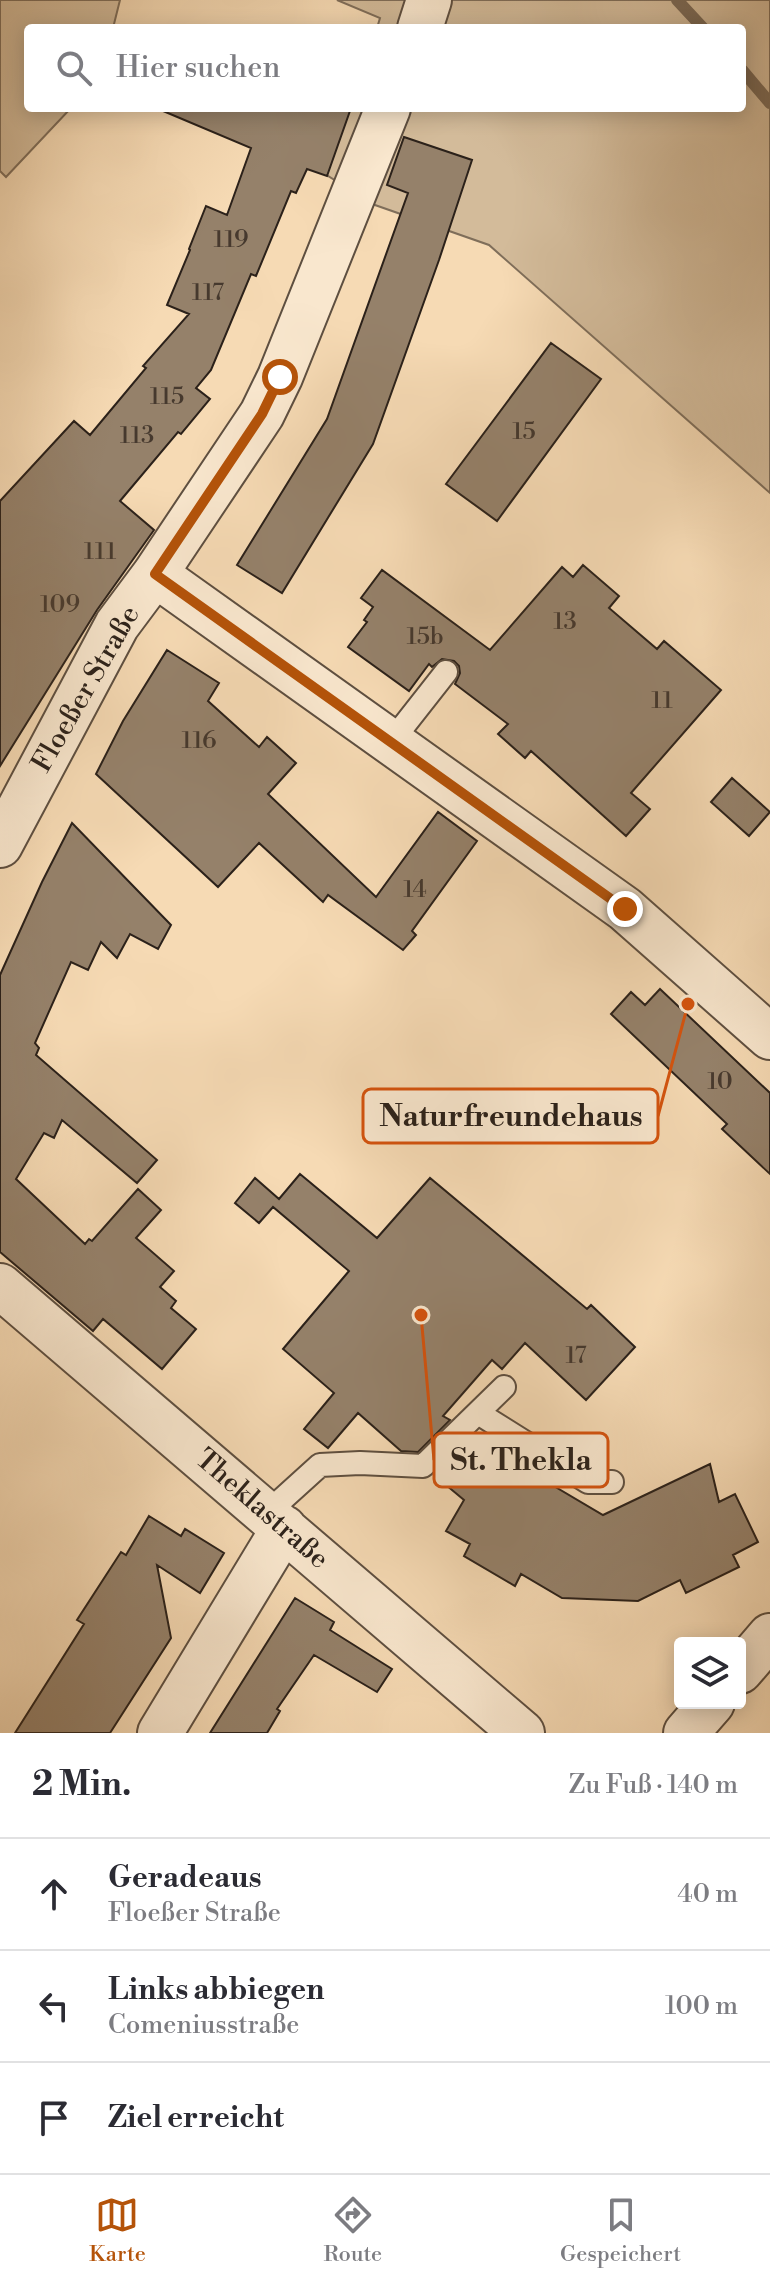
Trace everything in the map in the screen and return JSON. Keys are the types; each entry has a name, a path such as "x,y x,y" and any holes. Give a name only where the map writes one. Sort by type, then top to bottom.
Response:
{"street":[{"path":"421,24 429,0"},
{"name":"Floeßer Straße","path":"0,845 117,625 155,574 262,414 280,377 386,112"},
{"path":"155,574 625,909 770,1037"},
{"name":"Theklastraße","path":"0,1286 522,1733"},
{"path":"160,1733 276,1521"},
{"path":"746,1664 770,1636"},
{"path":"686,1733 707,1709"}],"lane":[{"path":"391,742 446,672"},
{"path":"276,1521 320,1465 423,1466 504,1387"},
{"path":"478,1413 588,1482 612,1482"}],"shaded area":[{"path":"0,0 120,0 114,24 24,24 24,112 67,112 6,177 0,171"},
{"path":"337,0 770,0 770,493 489,245 375,205 325,174 347,112 746,112 746,24 378,24 380,18"}],"building":[{"path":"166,112 350,112 327,176 307,169 296,193 291,191 256,276 251,274 211,370 196,388 210,399 120,501 154,530 97,610 0,766 0,501 74,421 90,435 146,368 143,366 189,314 167,305 206,206 227,215 251,148"},
{"path":"404,137 472,160 373,444 282,593 237,565 327,419 408,193 387,185"},
{"path":"551,343 601,379 497,521 446,484"},
{"path":"583,565 619,596 609,608 657,649 664,641 721,690 631,793 650,809 626,836 531,751 525,758 498,734 508,724 455,684 460,673 454,661 442,659 432,667 429,664 409,691 348,647 367,622 364,620 373,607 361,598 382,570 490,650 562,567 573,577"},
{"path":"167,650 219,683 208,701 259,747 267,737 296,763 268,794 376,897 438,812 477,841 412,931 416,935 403,950 328,895 323,902 259,843 218,887 96,774 123,721"},
{"path":"732,778 770,812 749,836 711,802"},
{"path":"72,823 171,925 158,949 130,934 117,958 101,942 88,970 71,962 35,1043 39,1048 36,1055 157,1160 137,1183 62,1120 54,1138 44,1133 16,1179 85,1244 89,1239 92,1241 138,1189 161,1210 136,1238 174,1271 160,1287 176,1301 171,1308 196,1329 162,1369 103,1319 93,1331 0,1252 0,975"},
{"path":"660,989 770,1093 770,1174 722,1129 727,1124 611,1014 631,992 645,1005"},
{"path":"300,1174 377,1238 430,1178 587,1309 591,1305 635,1347 586,1400 525,1343 502,1369 492,1360 443,1416 450,1420 418,1452 401,1451 358,1413 328,1448 304,1429 334,1393 283,1349 349,1271 273,1207 259,1223 235,1203 255,1178 279,1199"},
{"path":"475,1435 531,1466 545,1475 542,1479 603,1515 710,1464 719,1502 735,1494 758,1542 733,1555 739,1567 686,1593 680,1580 638,1601 562,1598 521,1574 515,1586 464,1556 470,1544 446,1531 464,1500 434,1475"},
{"path":"149,1516 181,1536 185,1529 224,1553 200,1593 157,1565 171,1638 110,1733 15,1733 84,1624 77,1620 121,1552 126,1555"},
{"path":"295,1598 334,1622 330,1630 392,1669 377,1692 314,1655 277,1709 280,1711 267,1733 210,1733"}],"waterway":[{"path":"677,0 699,24"},
{"path":"746,75 770,103"}],"place":[{"name":"Naturfreundehaus","path":"688,1004"},
{"name":"St. Thekla","path":"421,1315"}],"route":[{"path":"280,377 262,414 155,574 625,909"}]}
